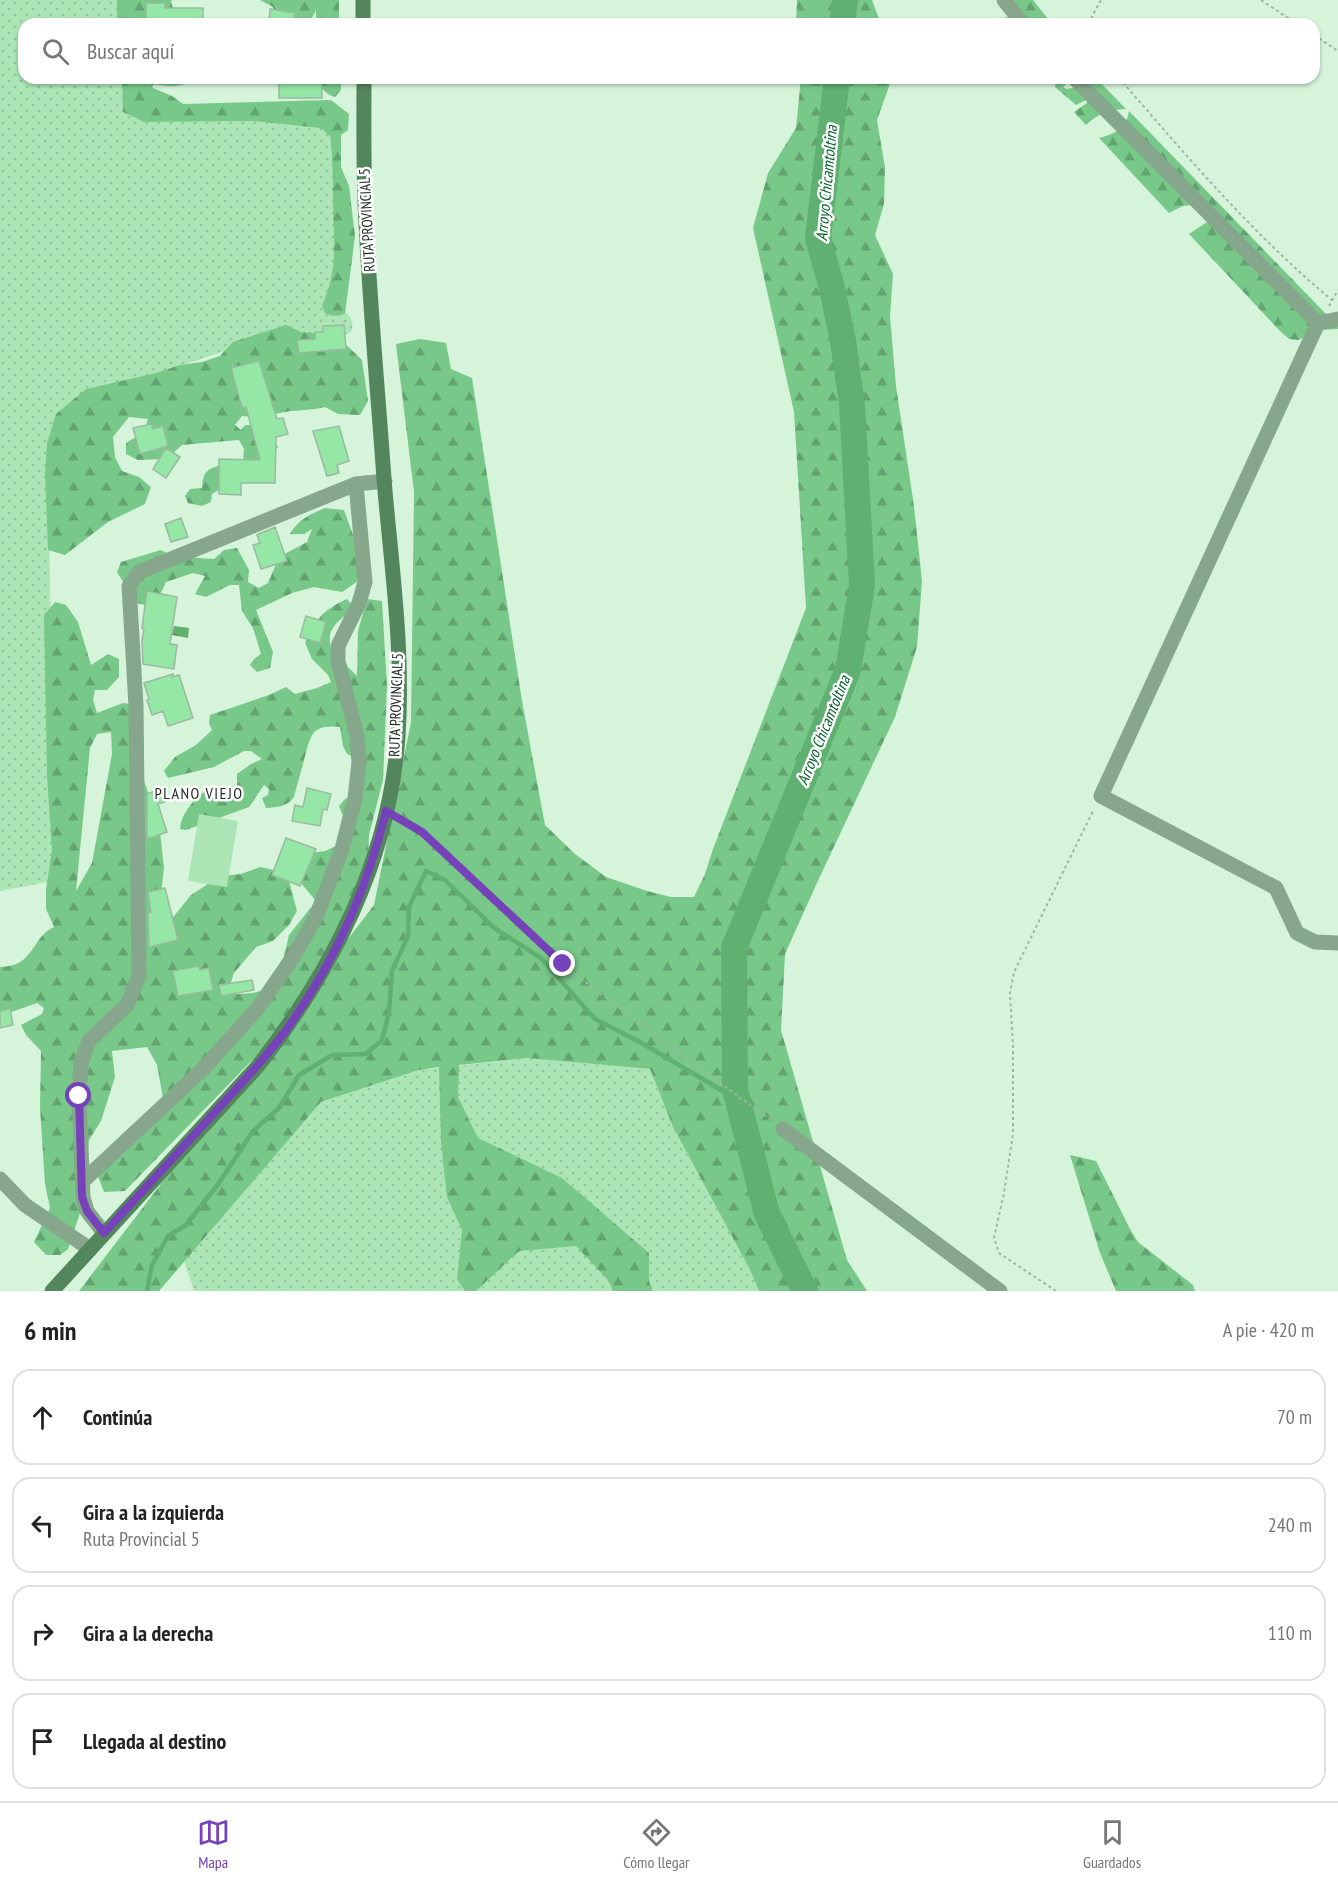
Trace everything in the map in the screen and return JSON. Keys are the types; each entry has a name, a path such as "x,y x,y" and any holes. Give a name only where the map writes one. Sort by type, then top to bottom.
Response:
{"main road":[{"path":"363,0 363,18"},
{"name":"RUTA PROVINCIAL 5","path":"52,1291 257,1067 284,1032 327,964 352,915 373,859 386,811 398,737 399,661 366,221 364,84"}],"street":[{"path":"1004,0 1018,18"},
{"path":"1080,84 1318,323"},
{"path":"1318,323 1338,319"},
{"path":"1318,323 1101,796 1276,888 1297,933 1315,942 1338,942"},
{"path":"104,1233 87,1211 82,1197 79,1096 81,1063 89,1041 128,1005 139,976 136,706 129,586 139,572 356,484 385,482"},
{"path":"83,1181 203,1069 258,1008 293,957 316,917 342,849 355,798 359,762 357,736 338,661 338,646 359,603 365,582 356,484"},
{"path":"783,1129 1000,1291"},
{"path":"0,1179 25,1205 90,1249"}],"path":[{"path":"1091,18 1101,0"},
{"path":"1261,0 1288,18"},
{"path":"1320,39 1338,51"},
{"path":"1124,84 1194,166 1302,276 1332,300"},
{"path":"1056,1291 999,1253 994,1238 1013,1134 1013,1046 1010,993 1014,972 1101,796"},
{"path":"386,811 422,832 563,964 783,1129"}],"shaded area":[{"path":"0,0 129,0 130,18 18,18 18,84 131,84 132,109 306,111 330,136 338,182 336,307 347,313 352,327 351,332 343,336 234,348 94,395 48,469 55,865 53,881 0,891"},
{"path":"199,814 238,821 227,887 188,881"},
{"path":"527,1058 650,1069 673,1127 749,1268 759,1291 194,1291 184,1261 321,1102 419,1070"}],"green space":[{"path":"117,0 172,0 177,18 117,18"},
{"path":"260,0 339,0 339,18 316,18 316,10 312,18 275,18 273,7"},
{"path":"797,0 872,0 879,18 796,18"},
{"path":"996,0 1033,0 1047,18 1003,18 1009,17 1000,2"},
{"path":"122,84 158,84 152,85 153,88 172,96 183,104 331,100 349,114 348,130 341,135 341,167 349,186 355,236 345,314 333,316 325,313 322,306 331,280 334,256 333,171 330,136 321,128 253,121 144,122 123,112"},
{"path":"158,84 186,84 177,86"},
{"path":"317,84 341,84 341,90 335,97"},
{"path":"800,84 890,84 877,120 885,167 884,204 875,235 893,274 890,316 896,386 914,506 922,581 917,647 895,717 785,954 781,1030 847,1260 867,1291 759,1291 749,1268 673,1127 650,1069 527,1058 459,1065 458,1097 478,1138 562,1178 649,1253 649,1281 653,1291 613,1291 608,1280 576,1246 519,1251 476,1291 465,1291 457,1279 462,1230 447,1197 441,1143 439,1067 419,1070 321,1102 159,1291 79,1291 268,1044 125,1191 104,1192 97,1174 165,1109 157,1065 147,1047 112,1051 115,1077 101,1121 89,1140 80,1213 68,1249 60,1255 46,1255 34,1242 50,1208 45,1184 40,1108 41,1051 26,1035 21,1025 42,1014 44,1008 37,1003 0,1016 0,967 12,965 27,957 40,938 54,927 46,909 46,889 52,850 47,776 44,615 55,602 66,605 78,622 91,665 108,654 119,659 119,677 107,690 95,690 93,700 97,713 123,703 139,705 143,778 159,823 164,868 160,902 166,926 191,895 220,876 241,874 260,867 287,873 297,911 289,925 273,941 256,947 234,973 230,985 237,994 253,993 277,986 289,935 316,901 296,877 311,853 325,851 347,841 349,832 339,806 345,799 360,794 363,773 343,746 340,727 323,728 313,733 294,797 288,803 266,808 262,798 268,795 269,789 264,785 249,807 186,830 180,829 181,822 194,800 215,787 222,786 231,790 237,787 237,774 262,759 251,751 244,751 214,767 168,778 164,771 175,757 196,745 212,730 209,723 210,715 286,687 295,694 331,682 328,675 312,659 305,643 321,616 347,599 353,606 333,628 330,643 332,655 344,660 357,676 358,631 367,599 382,601 387,686 383,780 369,835 368,862 343,919 310,981 279,1029 374,905 411,722 414,492 396,344 420,339 446,343 451,369 472,378 522,701 545,825 575,854 606,877 671,897 694,897 705,874 806,608 794,412 753,228 768,173 796,128","holes":["111,732 112,754 92,863 76,891 90,748 97,734"]},
{"path":"1055,84 1067,84 1063,87 1067,89 1102,84 1126,109 1105,113 1086,125 1074,112 1087,103 1086,100 1076,105 1055,87"},
{"path":"1129,111 1327,315 1338,322 1338,329 1322,330 1298,340 1289,339 1279,330 1189,234 1207,222 1193,205 1183,206 1169,213 1099,138 1118,130 1125,122"},
{"path":"286,325 301,332 336,335 362,360 368,401 360,415 338,414 325,407 262,416 242,416 235,425 241,430 245,425 263,425 278,447 267,460 243,462 244,449 239,440 182,445 167,459 138,460 126,454 126,443 144,432 148,419 129,417 113,437 115,457 122,471 139,477 151,487 145,504 108,522 65,555 48,550 45,474 47,443 56,414 86,389 156,373 180,365 202,362 220,356 233,342"},
{"path":"227,464 225,486 212,494 211,502 202,506 188,503 185,496 190,489 202,488 208,470"},
{"path":"325,508 344,510 356,543 358,581 342,592 314,587 292,593 256,610 273,652 270,668 257,672 250,665 261,654 253,628 242,611 239,585 230,585 206,597 195,594 205,576 193,573 166,582 154,607 136,603 117,572 121,562 161,550 172,556 214,559 224,550 237,548 249,570 248,582 259,588 268,583 279,557 307,542 312,529 304,534 290,534 293,529 305,518"},
{"path":"1070,1155 1096,1161 1138,1242 1193,1285 1195,1291 1116,1291 1100,1253"}],"water":[{"path":"174,626 189,628 188,638 172,635"}],"building":[{"path":"146,3 165,3 165,8 203,8 203,18 146,18"},
{"path":"270,9 295,13 294,18 269,18"},
{"path":"279,84 322,84 322,98 279,98"},
{"path":"344,325 346,349 299,353 297,340 315,339 315,332 323,332 323,326"},
{"path":"259,361 277,419 283,418 288,434 276,437 275,483 241,483 241,495 219,494 219,459 260,460 246,407 242,408 231,368"},
{"path":"151,424 153,429 163,426 168,446 140,454 133,428"},
{"path":"339,426 349,461 337,465 339,473 327,476 313,431"},
{"path":"166,448 180,457 166,478 153,469"},
{"path":"181,518 188,537 171,542 165,524"},
{"path":"275,527 287,561 261,569 253,545 260,543 257,535"},
{"path":"147,591 177,597 170,644 177,645 174,669 143,664 144,629 142,628"},
{"path":"306,616 326,622 320,643 300,637"},
{"path":"173,674 172,677 179,675 193,718 168,726 163,711 152,715 144,683"},
{"path":"307,788 331,794 327,810 323,809 320,826 292,821 295,805 303,807"},
{"path":"160,789 165,802 158,804 167,832 147,839 147,794"},
{"path":"286,838 316,849 300,886 272,875"},
{"path":"165,888 178,940 149,947 148,912 151,912 148,892"},
{"path":"199,966 200,970 209,968 213,990 178,996 173,971"},
{"path":"252,980 254,990 221,996 219,985"},
{"path":"10,1009 13,1025 0,1028 0,1011"}],"waterway":[{"name":"Arroyo Chicamtoltina","path":"843,18 845,0"},
{"name":"Arroyo Chicamtoltina","path":"805,1291 767,1214 735,1089 734,948 848,670 862,585 852,404 843,341 832,288 818,238 836,84"},
{"path":"147,1291 152,1265 168,1236 186,1225 219,1183 253,1131 279,1108 299,1075 332,1055 366,1054 382,1040 389,1012 392,971 408,936 409,907 426,871 445,880 494,928 541,958 595,1019 640,1042 738,1100"}],"district":[{"name":"PLANO VIEJO","path":"199,793"}],"route":[{"path":"79,1096 82,1197 87,1211 104,1233 257,1067 284,1032 327,964 352,915 369,870 386,811 422,832 563,964"}]}
